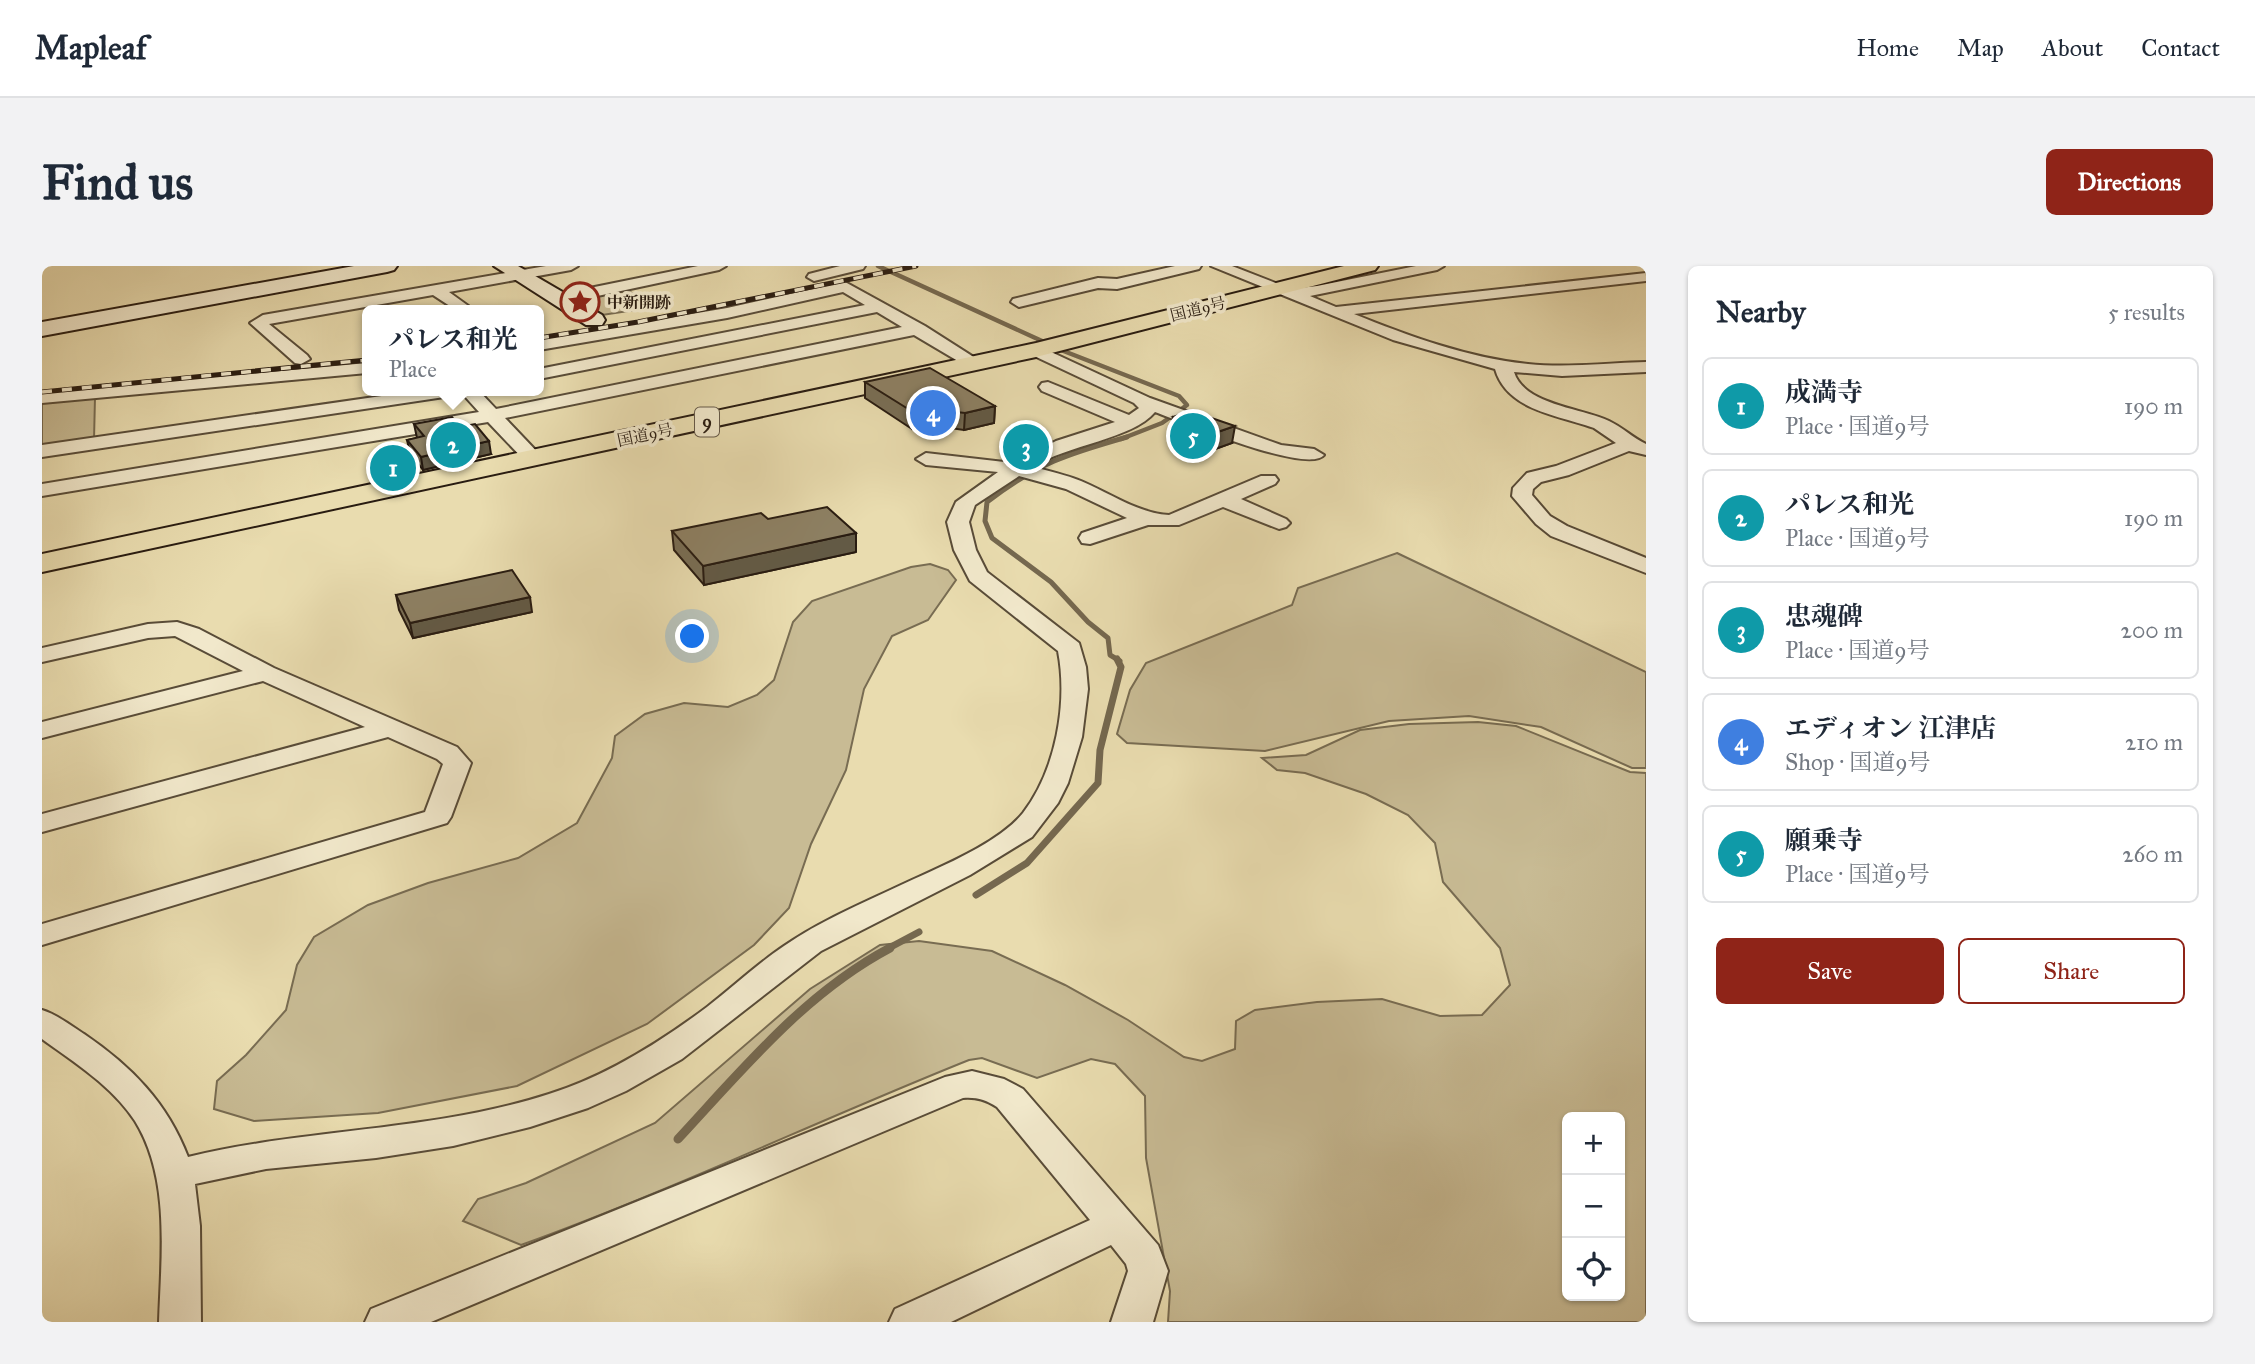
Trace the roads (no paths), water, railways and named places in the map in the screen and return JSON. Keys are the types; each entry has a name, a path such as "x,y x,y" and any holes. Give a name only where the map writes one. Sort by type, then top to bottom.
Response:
{"highway":[{"name":"国道9号","path":"42,563 1036,350 1285,291 1349,268"}],"street":[{"path":"42,329 387,266"},
{"path":"301,359 258,323 262,320 436,290 513,271 571,266"},
{"path":"560,299 719,266"},
{"path":"794,281 858,266"},
{"path":"1020,302 1098,283 1117,284 1194,266"},
{"path":"1219,266 1407,339 1503,365 1548,369 1646,367"},
{"path":"1285,291 1317,291 1437,266"},
{"path":"513,271 594,320"},
{"path":"1332,312 1646,277"},
{"path":"544,344 727,313 845,287 974,363"},
{"path":"436,290 458,305"},
{"path":"544,328 691,303"},
{"path":"347,305 362,316"},
{"path":"544,373 881,307"},
{"path":"42,490 494,415 919,329"},
{"path":"1036,350 1146,403 1278,450 1314,455"},
{"path":"236,366 362,353"},
{"path":"1503,365 1505,379 1518,393 1600,424 1638,448"},
{"path":"42,398 362,368"},
{"path":"1048,387 1130,422"},
{"path":"42,451 417,396"},
{"path":"474,396 533,458"},
{"path":"177,1174 256,1156 353,1147 468,1130 557,1105 626,1077 704,1026 770,972 824,935 944,877 1000,846 1032,821 1062,769 1077,682 1076,664 1070,648 978,576 965,550 958,522 966,502 1028,470 1063,445 1130,422 1149,410 1146,403"},
{"path":"1638,448 1534,477 1523,488 1522,496 1543,520 1559,531 1646,566"},
{"path":"926,459 1028,470 1065,481 1161,522 1172,521 1268,480"},
{"path":"1223,499 1279,523"},
{"path":"1090,538 1147,518"},
{"path":"42,655 148,631 177,629 265,673 447,753 457,763 437,817 42,935"},
{"path":"42,730 265,673"},
{"path":"42,823 390,728"},
{"path":"42,1022 125,1084 144,1106 162,1138 177,1174 180,1211 180,1322"},
{"path":"386,1322 958,1086 971,1084 985,1085 1010,1098 1144,1256 1148,1271 1132,1322"},
{"path":"910,1322 1116,1225"}],"waterway":[{"path":"878,266 1042,341"},
{"path":"1061,350 1179,396 1187,405 1162,423 1123,438"},
{"path":"1117,659 1110,655 1108,638 1088,622 1051,582 992,538 985,521 987,502 1022,478 1054,461 1123,438"},
{"path":"976,895 1027,863 1098,783 1100,750 1121,667 1117,659"},
{"path":"887,949 919,932"},
{"path":"678,1139 776,1034 830,987 890,948"}],"railway":[{"path":"544,337 638,322 916,266"},
{"path":"42,392 362,360"}],"place":[{"name":"中新開跡","path":"580,302"},
{"name":"エディオン 江津店","path":"933,413"},
{"name":"願乗寺","path":"1193,436"},
{"name":"パレス和光","path":"453,445"},
{"name":"忠魂碑","path":"1026,447"},
{"name":"成満寺","path":"393,468"}]}
